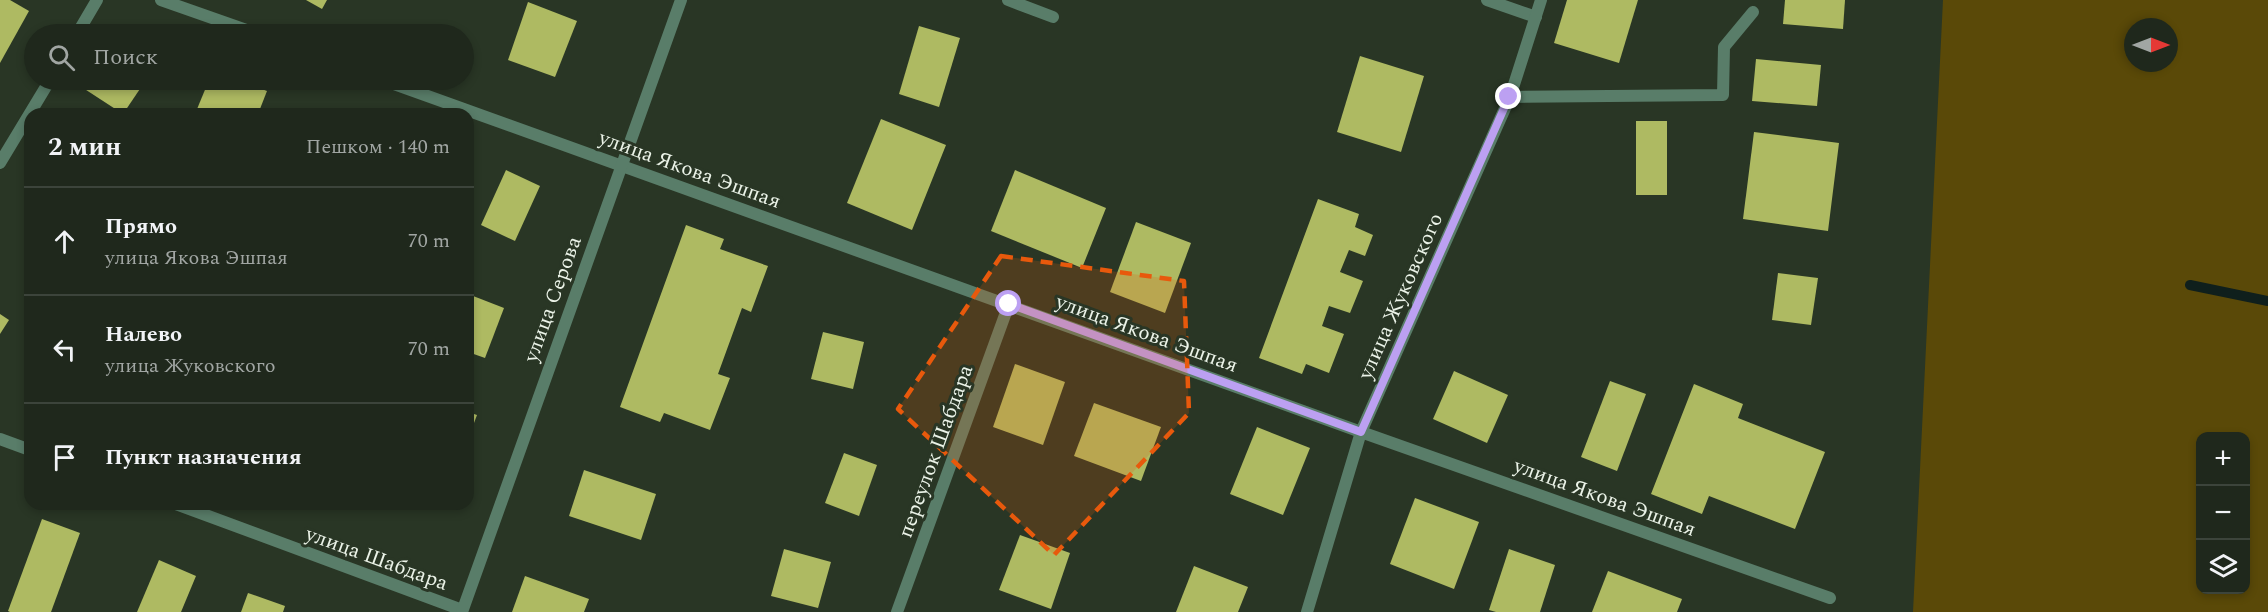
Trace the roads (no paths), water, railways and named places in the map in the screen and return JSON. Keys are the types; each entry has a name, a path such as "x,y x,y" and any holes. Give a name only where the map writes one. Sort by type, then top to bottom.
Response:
{"street":[{"path":"83,24 97,0"},
{"path":"161,0 229,24"},
{"name":"улица Серова","path":"462,611 681,0"},
{"path":"1008,0 1053,17"},
{"path":"1487,0 1536,16"},
{"name":"улица Жуковского","path":"1307,612 1361,432 1509,97 1541,0"},
{"path":"1509,97 1722,95 1724,46 1753,12"},
{"path":"33,108 44,90"},
{"name":"улица Якова Эшпая","path":"411,90 461,108"},
{"name":"улица Якова Эшпая","path":"474,112 1361,432 1830,598"},
{"path":"0,163 24,123"},
{"name":"переулок Шабдара","path":"897,612 1009,304"},
{"path":"0,439 24,448"},
{"name":"улица Шабдара","path":"192,510 462,611"}],"waterway":[{"path":"2190,285 2268,301"}]}
